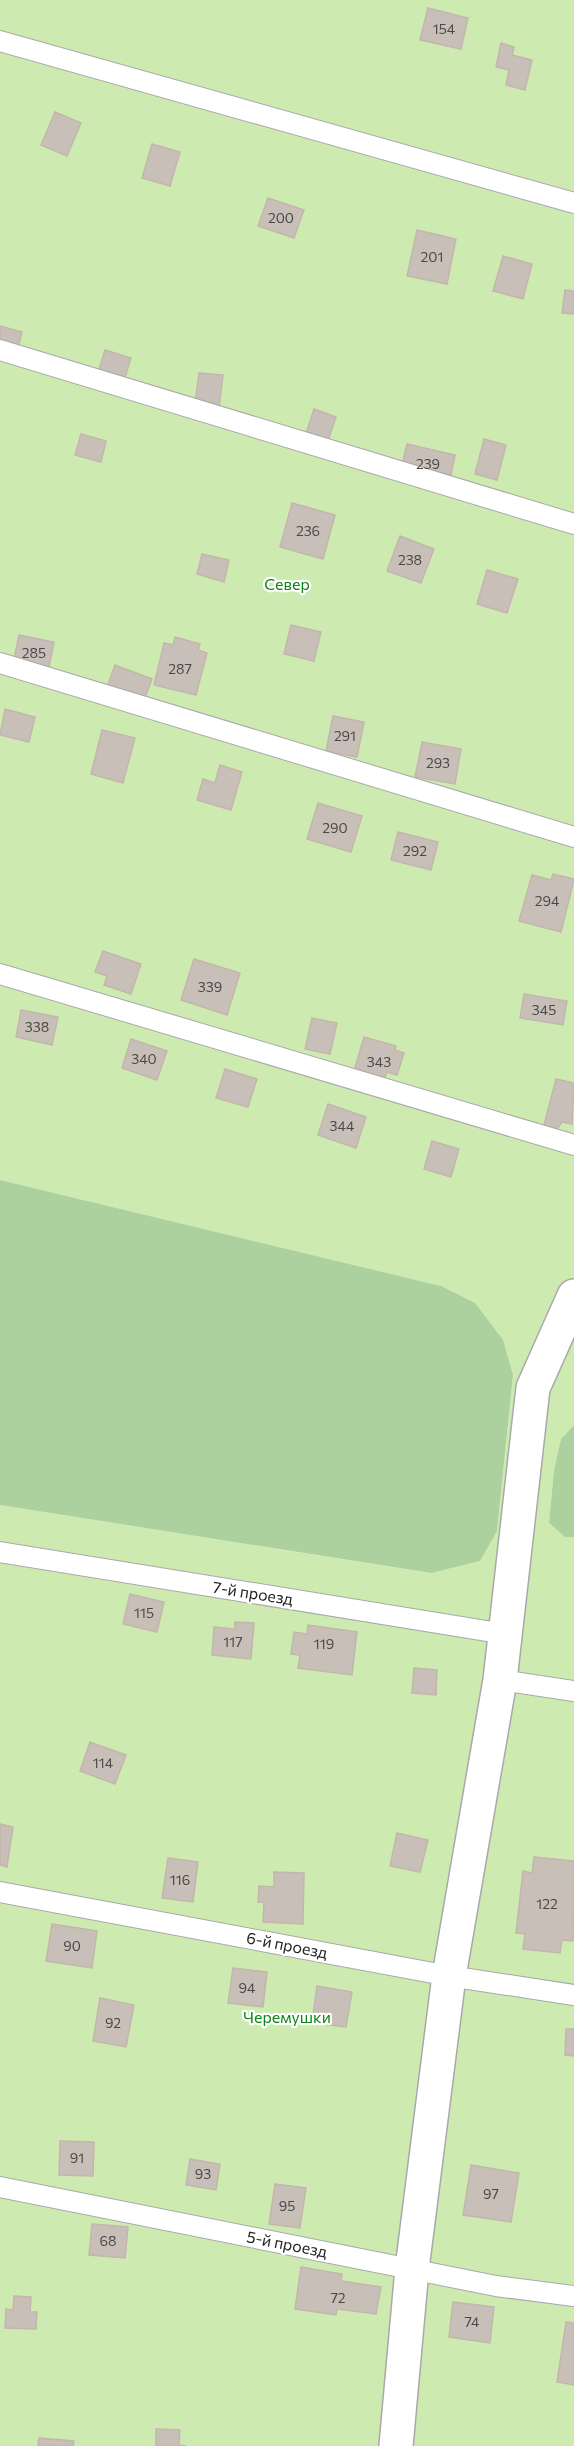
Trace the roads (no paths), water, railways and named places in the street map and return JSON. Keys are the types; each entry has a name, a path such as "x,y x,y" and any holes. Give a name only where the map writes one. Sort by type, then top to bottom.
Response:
{"street":[{"path":"396,2446 412,2269 449,1976 500,1680 533,1388 574,1296"}],"lane":[{"path":"0,40 574,203"},
{"path":"0,350 574,524"},
{"path":"0,663 574,837"},
{"path":"0,974 574,1145"},
{"name":"7-й проезд","path":"0,1552 505,1634"},
{"path":"500,1680 574,1691"},
{"name":"6-й проезд","path":"0,1892 449,1976 574,1995"},
{"name":"5-й проезд","path":"0,2187 496,2286 574,2296"}],"park label":[{"name":"Север","path":"287,584"},
{"name":"Черемушки","path":"287,2017"}]}
